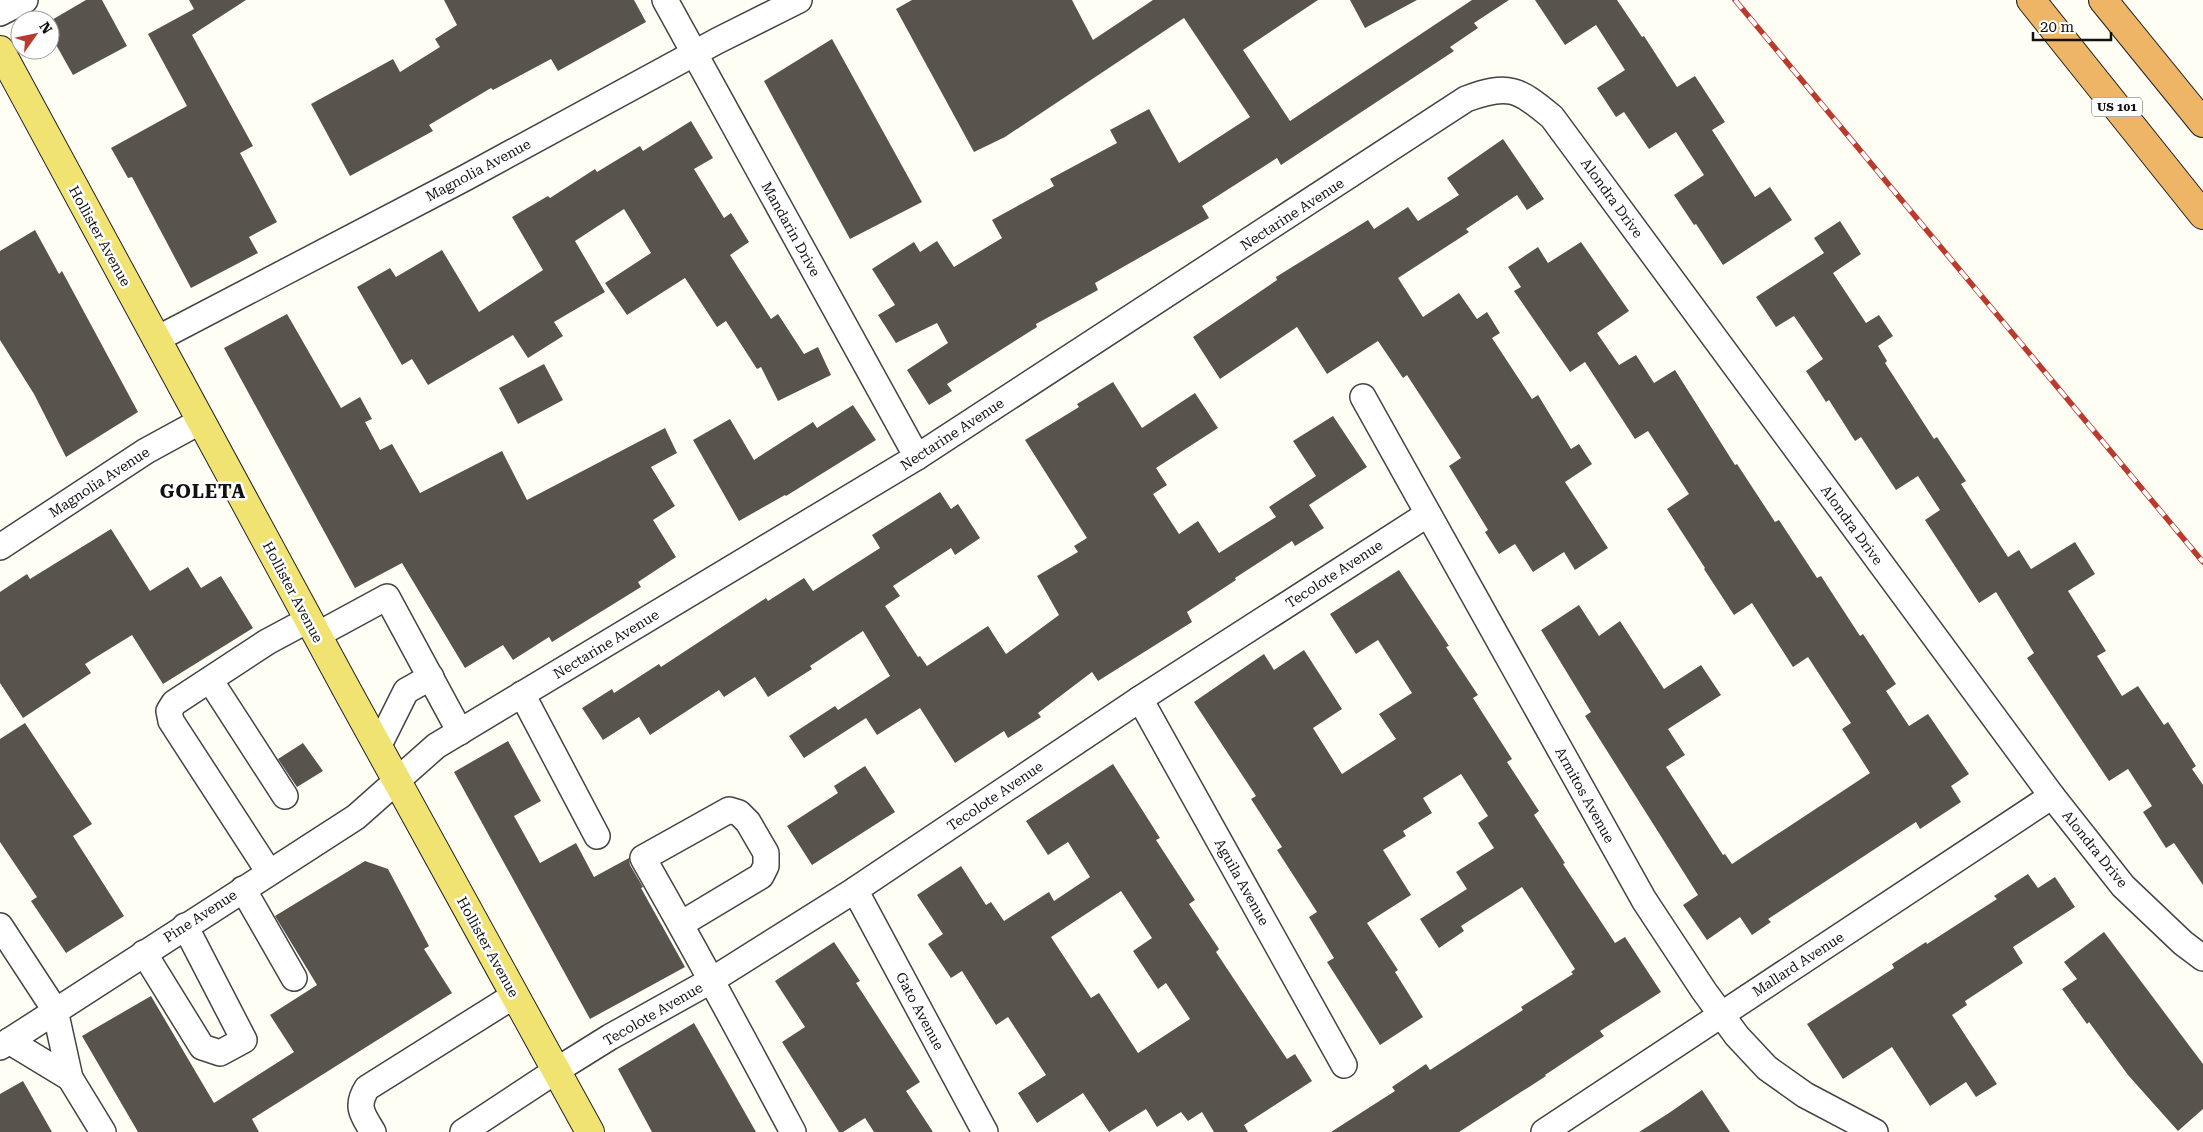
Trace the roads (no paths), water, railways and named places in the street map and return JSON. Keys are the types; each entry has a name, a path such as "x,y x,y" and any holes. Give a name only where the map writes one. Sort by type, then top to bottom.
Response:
{"highway":[{"name":"US 101","path":"2031,0 2203,215"},
{"path":"2103,0 2203,122"}],"main road":[{"name":"Hollister Avenue","path":"4,68 157,339 312,627 590,1132"}],"street":[{"path":"0,13 26,0"},
{"name":"Mandarin Drive","path":"665,0 917,457"},
{"name":"Magnolia Avenue","path":"157,339 799,0"},
{"name":"Nectarine Avenue","path":"397,782 436,746 917,457 1466,99 1485,92 1508,89"},
{"name":"Alondra Drive","path":"1508,89 1526,96 1552,116 2052,796 2124,886 2183,943 2203,958"},
{"name":"Armitos Avenue","path":"1363,397 1644,900 1722,1015 1744,1045 1767,1068 1805,1095 1875,1132"},
{"name":"Magnolia Avenue","path":"0,547 146,451 201,421"},
{"name":"Tecolote Avenue","path":"463,1132 610,1037 712,980 855,890 1140,699 1428,514"},
{"path":"269,872 169,716 170,707 174,704 267,642 312,627 387,597 460,732"},
{"path":"378,747 406,691 431,677"},
{"path":"210,680 285,796"},
{"path":"522,694 597,836"},
{"name":"Aguila Avenue","path":"1140,699 1344,1065"},
{"name":"Pine Avenue","path":"5,1044 356,816 397,782"},
{"name":"Mallard Avenue","path":"1544,1132 2052,796"},
{"path":"681,924 762,876 766,866 766,853 748,822 739,813 729,810 643,858 712,980 794,1132"},
{"path":"243,889 294,978"},
{"name":"Gato Avenue","path":"855,890 985,1132"},
{"path":"0,926 55,1010 70,1078 102,1132"},
{"path":"144,953 202,1047 220,1053 244,1040 185,926"},
{"path":"373,1132 361,1112 360,1098 367,1088 515,995"},
{"path":"5,1044 70,1078"}],"railway":[{"path":"1735,0 2203,562"}],"district":[{"name":"GOLETA","path":"203,491"}]}
